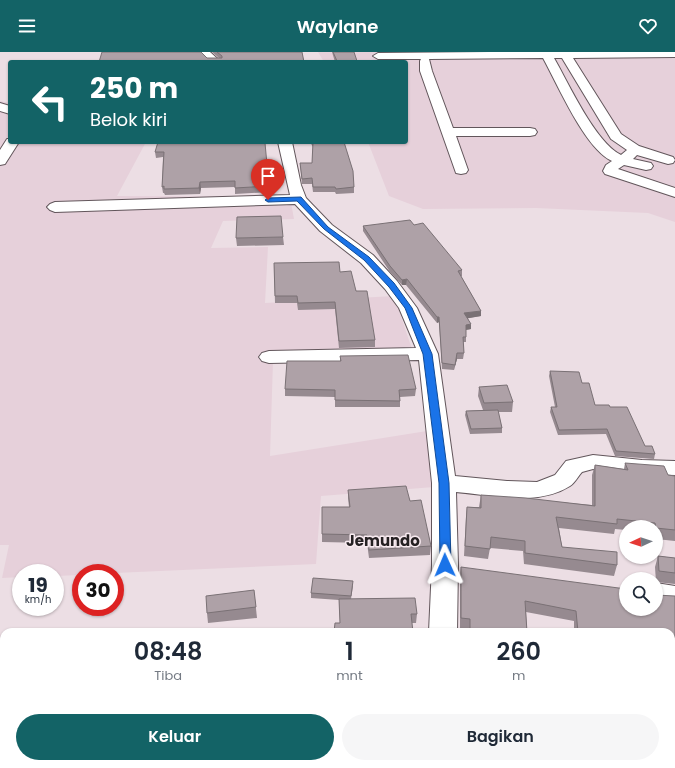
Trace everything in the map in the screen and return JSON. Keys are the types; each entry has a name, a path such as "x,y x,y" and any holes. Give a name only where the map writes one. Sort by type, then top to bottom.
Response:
{"street":[{"path":"203,52 213,60"},
{"path":"547,55 425,60 379,58 547,55 675,54"},
{"path":"547,55 592,133 602,147 611,155 646,166"},
{"path":"566,55 675,61"},
{"path":"566,55 616,136 625,145 668,160"},
{"path":"425,60 426,72 461,170"},
{"path":"448,132 530,132"},
{"path":"0,161 11,144"},
{"path":"285,144 294,185 299,199 326,228 366,259 392,285 408,308 428,354 444,483 457,567 444,628"},
{"path":"636,150 610,168 610,171 675,193"},
{"path":"56,207 299,199"},
{"path":"269,357 428,354"},
{"path":"444,483 507,489 540,490 563,480 574,466 593,462 642,467 675,468"},
{"path":"663,594 675,596"}],"shaded area":[{"path":"318,52 675,52 675,222 648,213 536,208 423,209 389,196 369,144 408,144 408,60 323,60"},
{"path":"0,101 8,103 8,144 145,144 117,196 290,197 294,219 223,221 211,248 268,247 265,303 394,296 414,355 273,361 270,456 427,431 434,487 321,496 316,564 124,573 124,564 72,564 72,575 64,576 64,564 12,564 12,577 2,578 9,545 0,545"}],"building":[{"path":"102,52 201,52 207,58 222,58 222,56 217,52 302,52 304,60 100,60"},
{"path":"333,52 354,52 357,60 337,60"},
{"path":"157,144 265,144 269,186 235,188 235,181 200,182 199,188 164,189 164,186 162,187 164,152 155,152"},
{"path":"313,144 345,144 353,171 354,187 336,189 335,187 313,187 312,178 302,179 300,163 312,163"},
{"path":"281,216 283,237 236,238 237,217"},
{"path":"410,220 414,225 423,223 462,270 458,271 481,311 464,313 471,324 466,325 466,337 463,337 464,353 457,353 455,365 442,363 439,317 437,317 407,279 402,280 390,266 363,226"},
{"path":"339,262 340,272 351,271 356,291 367,291 375,340 339,341 335,302 298,303 297,296 275,296 274,263"},
{"path":"408,355 416,389 399,390 400,401 335,400 335,390 285,389 287,361 341,361 340,356"},
{"path":"550,371 579,372 582,383 589,383 595,405 627,407 645,446 652,446 655,454 616,451 607,429 559,430 551,407 557,407"},
{"path":"507,385 513,402 484,403 479,387"},
{"path":"498,410 502,428 471,429 466,411"},
{"path":"625,463 664,466 668,475 675,476 675,530 663,529 663,520 617,519 617,524 556,517 562,547 617,552 617,565 525,553 525,541 491,537 490,549 465,546 467,507 481,508 481,495 526,498 595,506 595,465 628,470"},
{"path":"406,486 410,501 421,500 431,546 369,550 367,535 322,534 322,507 350,507 348,490"},
{"path":"663,557 675,558 675,573 659,571 659,564 663,564"},
{"path":"461,567 619,588 619,616 663,616 663,595 675,596 675,628 578,628 576,611 525,601 527,628 470,628 470,619 461,618"},
{"path":"313,578 353,581 351,596 311,593"},
{"path":"254,590 256,607 207,613 206,596"},
{"path":"415,598 417,614 411,614 413,628 334,628 335,623 340,623 339,599"}],"district":[{"name":"Jemundo","path":"383,540"}],"route":[{"path":"268,200 299,199 326,228 366,259 392,285 408,308 428,354 444,483 445,565"}]}
